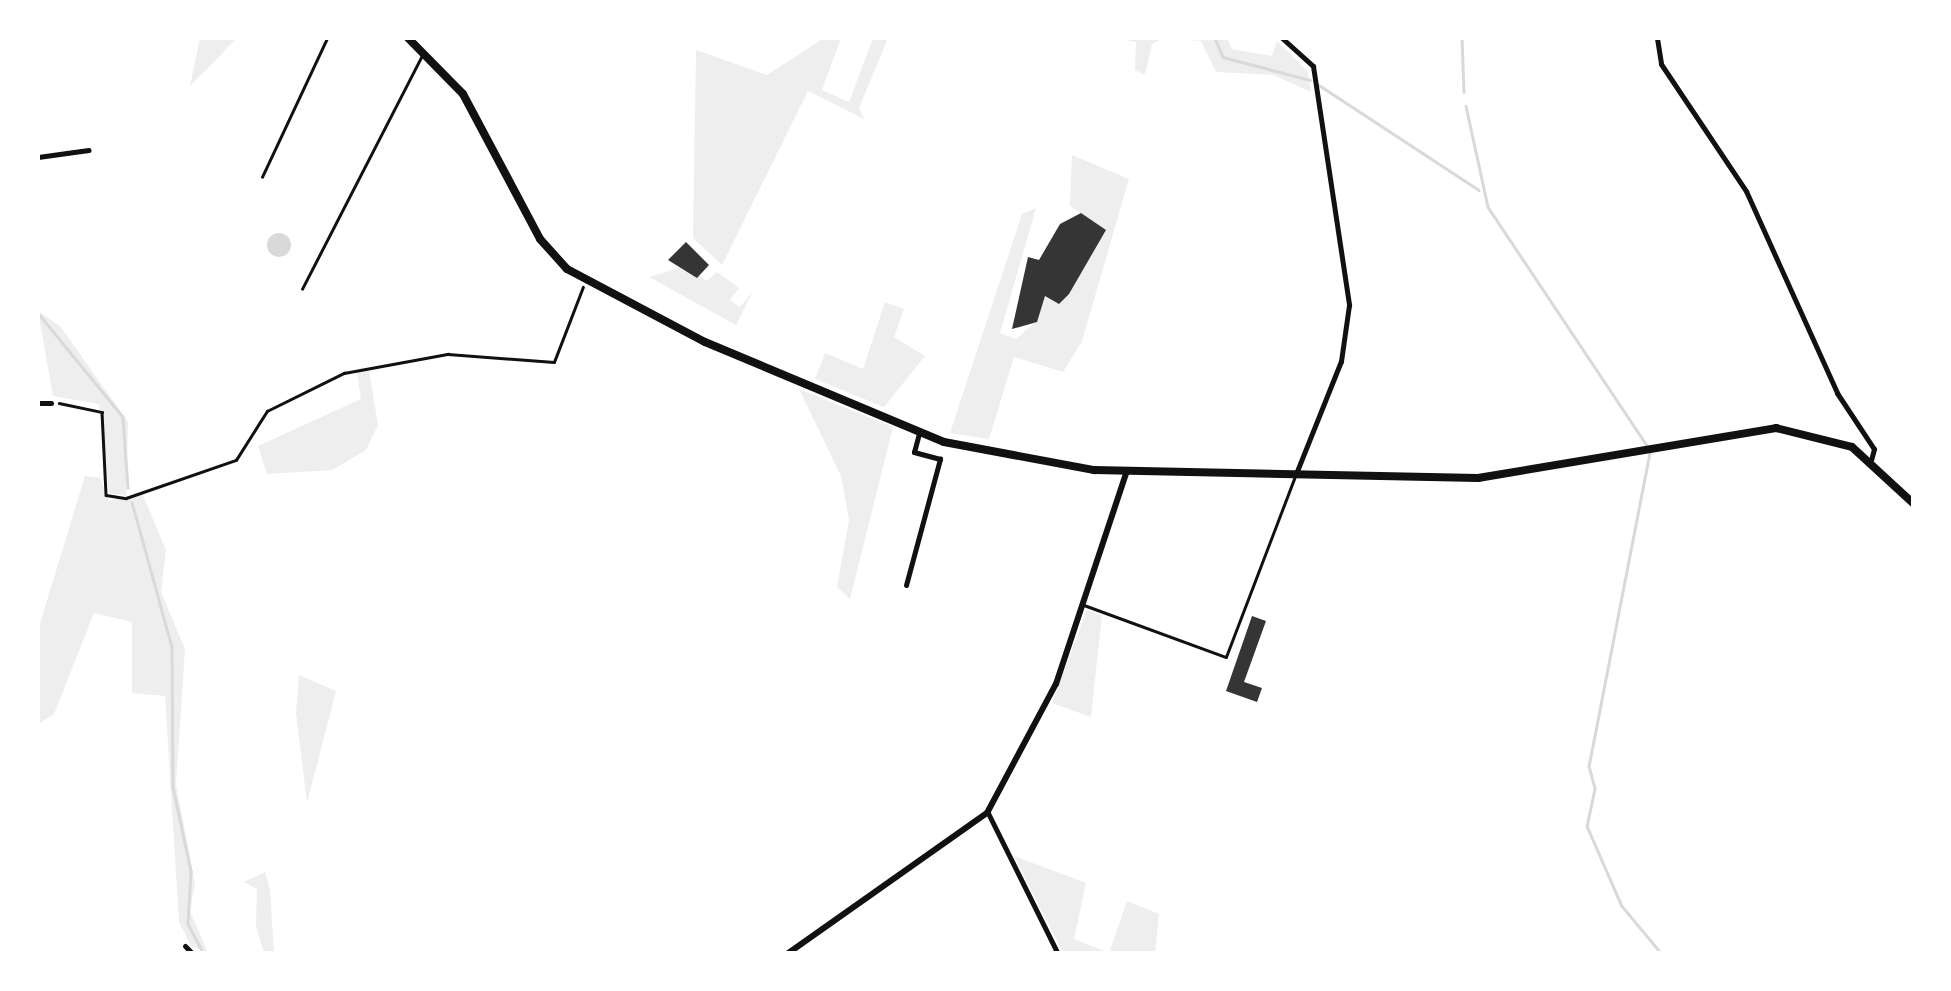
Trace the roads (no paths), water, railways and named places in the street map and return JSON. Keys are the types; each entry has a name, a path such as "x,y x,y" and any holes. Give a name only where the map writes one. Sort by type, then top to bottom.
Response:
{"main road":[{"path":"408,38 425,50 463,94 540,239 584,281 920,432 1012,458 1127,471 1297,471 1478,478 1776,428 1833,438 1871,460 1914,504"}],"street":[{"path":"1282,38 1312,66 1350,305 1341,361 1297,471"},
{"path":"1657,38 1661,64 1746,191 1837,393 1874,450 1871,460"},
{"path":"38,157 89,150"},
{"path":"38,403 51,403"},
{"path":"906,585 940,458 914,452 920,432"},
{"path":"788,954 988,813 1056,684 1127,471"},
{"path":"988,813 1058,954"},
{"path":"186,946 193,954"}],"lane":[{"path":"262,177 327,38"},
{"path":"302,289 425,50"},
{"path":"1083,605 1230,654 1297,471"}],"waterway":[{"path":"1215,38 1223,57 1310,80"},
{"path":"1462,38 1464,92"},
{"path":"1319,85 1479,190"},
{"path":"1466,106 1488,207 1647,445"},
{"path":"38,313 123,417 128,488"},
{"path":"1650,453 1589,766 1595,789 1587,826 1622,906 1662,954"},
{"path":"132,502 172,647 173,787 191,871 188,924 204,954"}]}
